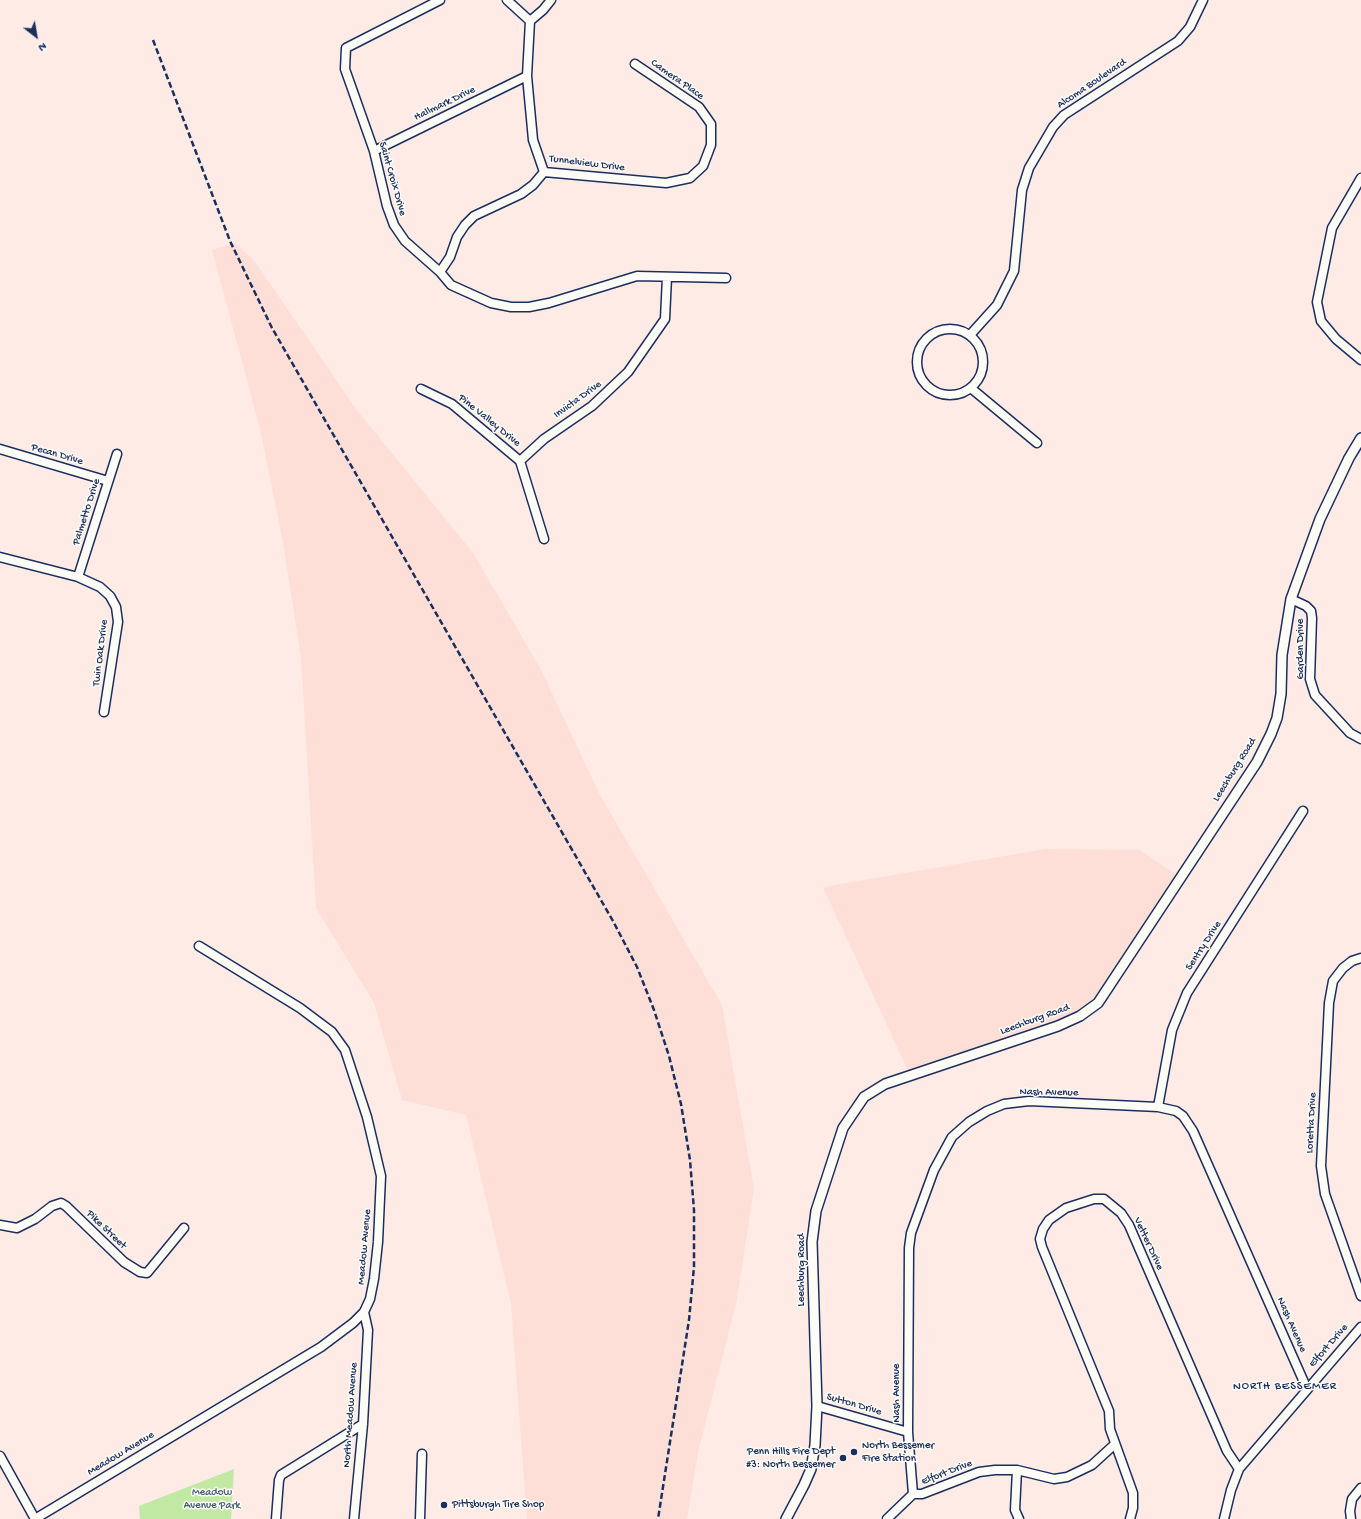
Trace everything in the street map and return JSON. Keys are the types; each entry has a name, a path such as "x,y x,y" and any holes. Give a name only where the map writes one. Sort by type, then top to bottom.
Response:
{"street":[{"name":"Saint Croix Drive","path":"439,0 346,48 345,69 374,151 394,225 405,241 440,272 451,285 470,295 491,303 510,307 529,308 637,276 726,278"},
{"path":"507,0 530,21 543,10 551,0"},
{"name":"Alcoma Boulevard","path":"970,335 997,305 1014,271 1022,190 1029,168 1050,132 1064,115 1178,41 1190,27 1203,0"},
{"name":"Tunnelview Drive","path":"530,21 527,76 533,140 544,172 666,183"},
{"name":"Camera Place","path":"635,64 698,107 711,124 711,144 703,166 690,178 666,183"},
{"name":"Hallmark Drive","path":"374,151 527,76"},
{"path":"440,272 450,257 457,237 465,225 474,216 521,194 544,172"},
{"path":"1361,178 1332,228 1316,302 1321,321 1336,339 1361,360"},
{"name":"Invicta Drive","path":"520,462 544,438 592,406 628,372 665,319 667,276"},
{"path":"948,329 959,330 970,335 981,348 984,360 982,373 972,389 961,394 943,395 930,388 919,374 917,365 921,347 928,337 938,331 948,329"},
{"path":"972,389 1037,443"},
{"name":"Pine Valley Drive","path":"421,390 452,404 520,462"},
{"name":"Leechburg Road","path":"786,1519 804,1486 811,1469 815,1445 817,1406 812,1242 816,1211 843,1128 864,1097 885,1084 1058,1026 1080,1016 1098,1003 1257,762 1271,734 1277,718 1281,694 1282,654 1291,599 1320,519 1349,458 1361,438"},
{"name":"Pecan Drive","path":"0,449 108,481"},
{"name":"Palmetto Drive","path":"78,577 117,454"},
{"path":"520,462 544,540"},
{"name":"Twin Oak Drive","path":"0,556 78,577 100,587 110,596 116,607 117,628 104,712"},
{"name":"Garden Drive","path":"1291,599 1306,606 1311,611 1310,679 1315,695 1350,732 1361,739"},
{"name":"Sentry Drive","path":"1158,1107 1172,1030 1186,993 1304,811"},
{"name":"Meadow Avenue","path":"35,1519 321,1347 339,1335 364,1312 370,1299 374,1279 381,1176 367,1117 345,1050 332,1032 306,1012 199,946"},
{"name":"Loretta Drive","path":"1361,958 1352,961 1333,981 1329,1003 1321,1166 1325,1194 1361,1296"},
{"name":"Nash Avenue","path":"913,1494 908,1432 908,1248 911,1234 934,1170 952,1137 969,1122 987,1111 1004,1104 1029,1101 1158,1107 1176,1111 1183,1116 1193,1131 1307,1389"},
{"name":"Vetter Drive","path":"1115,1444 1110,1429 1109,1411 1040,1239 1042,1229 1049,1220 1066,1208 1094,1199 1104,1199 1111,1204 1121,1213 1129,1225 1227,1451 1239,1469"},
{"name":"Pike Street","path":"0,1225 17,1228 35,1219 52,1206 61,1203 66,1206 124,1262 140,1272 147,1273 184,1228"},
{"name":"North Meadow Avenue","path":"354,1519 363,1424 368,1330 364,1312"},
{"name":"Elfort Drive","path":"1224,1519 1231,1490 1239,1469 1361,1326"},
{"name":"Sutton Drive","path":"817,1406 908,1432"},
{"path":"276,1519 279,1480 281,1474 363,1424"},
{"path":"1115,1444 1134,1493 1130,1519"},
{"name":"Elfort Drive","path":"913,1494 922,1494 940,1489 979,1472 995,1470 1017,1470 1054,1479 1067,1477 1092,1465 1115,1444"},
{"path":"420,1519 422,1454"},
{"path":"0,1456 35,1519"},
{"path":"1017,1470 1015,1510 1019,1519"},
{"path":"1351,1519 1350,1511 1352,1499 1361,1488"},
{"path":"887,1519 913,1494"}],"shaded area":[{"path":"235,243 256,263 356,409 474,554 541,670 600,795 722,1005 754,1189 736,1304 698,1452 687,1519 527,1519 511,1304 466,1115 402,1100 374,1003 316,908 301,658 283,542 260,429 212,250"},
{"path":"1045,849 1140,850 1180,877 1089,1009 1058,1026 910,1075 823,887"}],"green space":[{"name":"Meadow Avenue Park","path":"234,1469 231,1519 140,1519 139,1506"}],"railway":[{"path":"153,40 230,241 272,328 613,921 637,967 654,1010 669,1056 681,1104 690,1160 694,1210 694,1267 689,1320 658,1519"}],"place":[{"name":"North Bessemer FIre Station","path":"854,1452"},
{"name":"Penn Hills Fire Dept #3: North Bessemer","path":"843,1458"},
{"name":"Pittsburgh Tire Shop","path":"444,1505"}],"district":[{"name":"NORTH BESSEMER","path":"1285,1387"}]}
